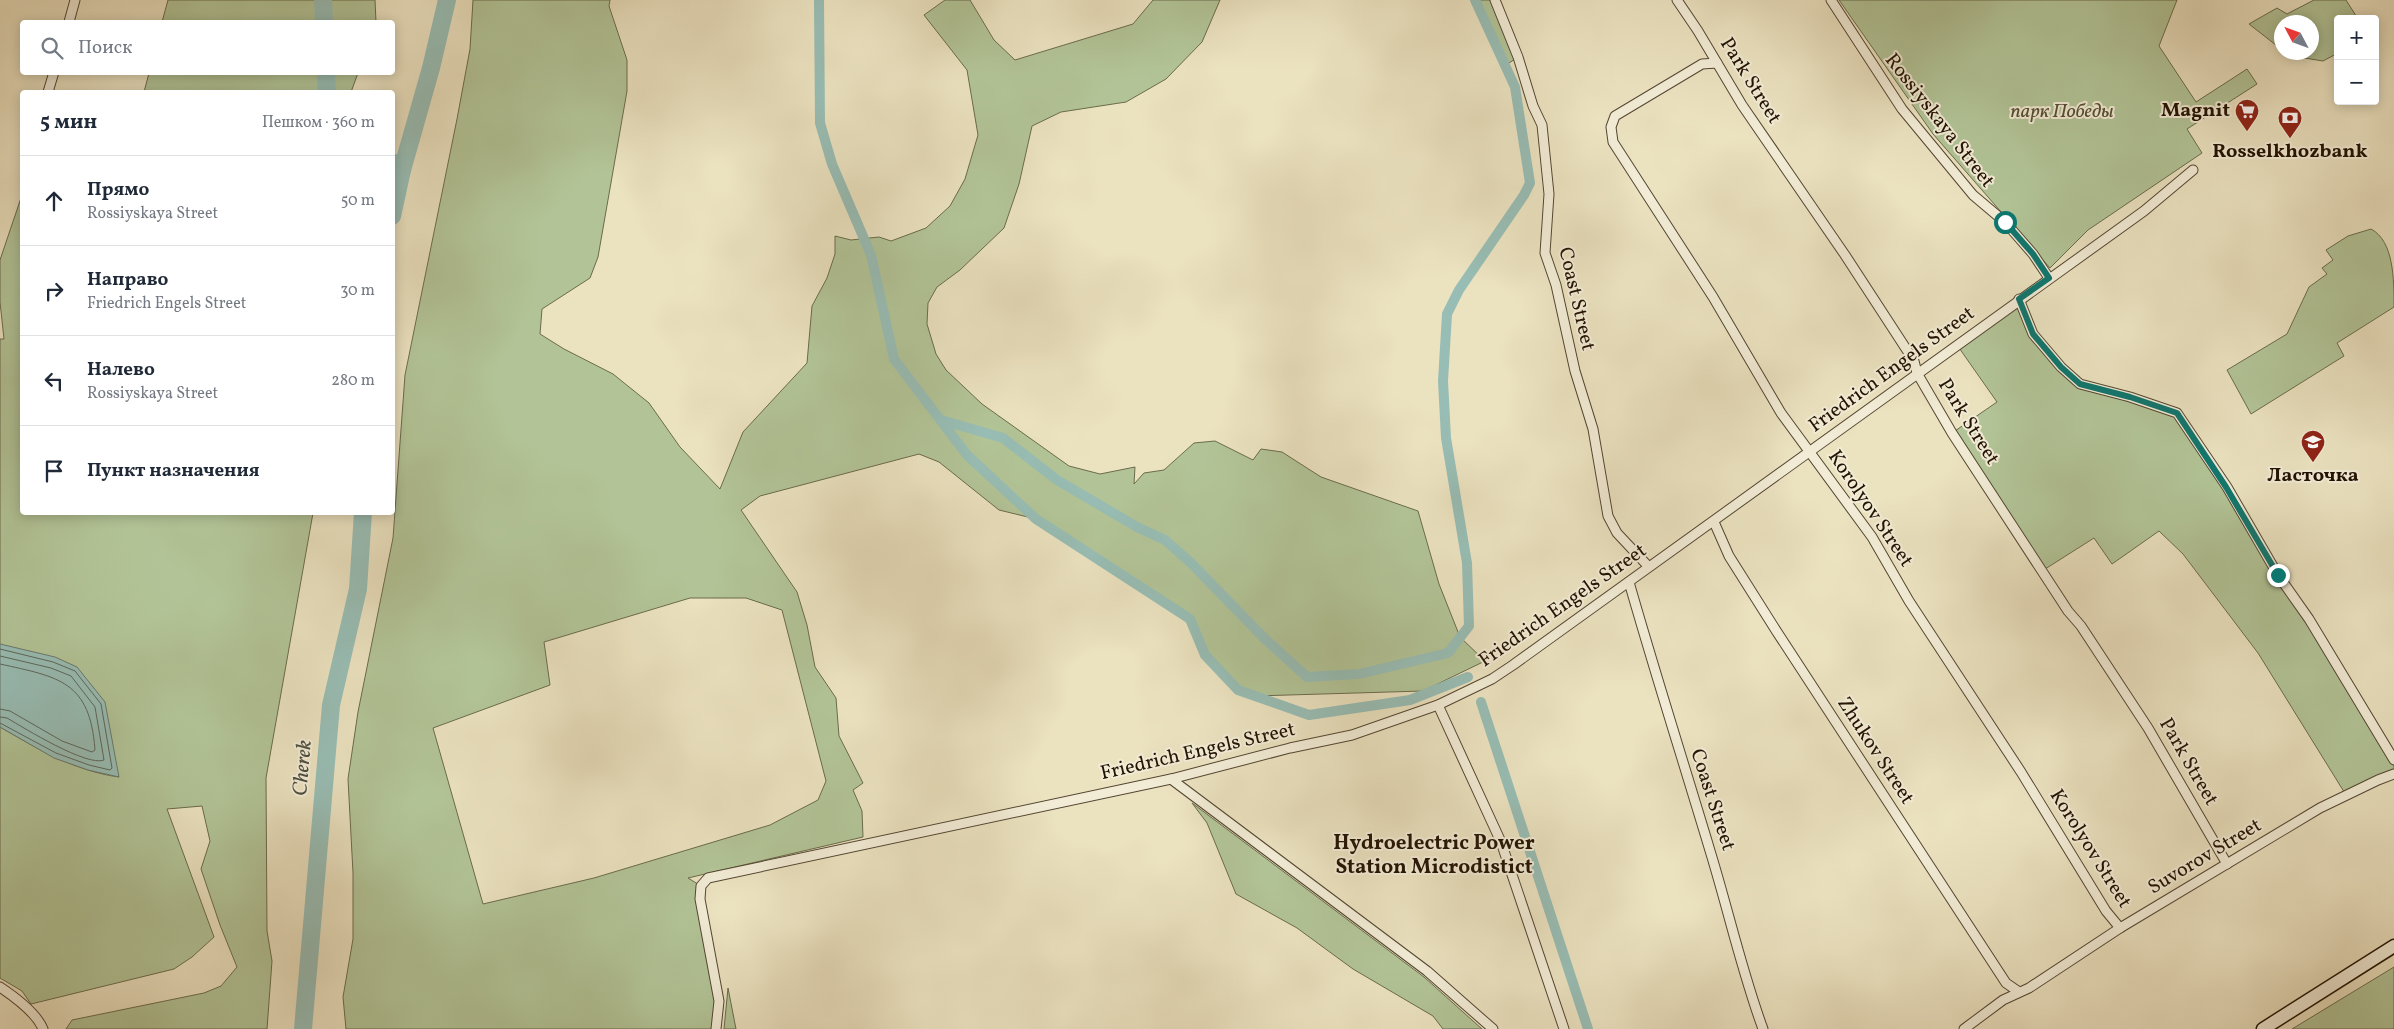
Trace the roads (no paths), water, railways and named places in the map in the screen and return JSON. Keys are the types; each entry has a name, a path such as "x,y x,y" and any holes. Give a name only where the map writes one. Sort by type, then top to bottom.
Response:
{"street":[{"path":"70,20 76,0"},
{"name":"Coast Street","path":"1495,0 1542,125 1549,194 1545,253 1556,285 1575,371 1593,430 1608,516 1617,533 1648,566"},
{"name":"Park Street","path":"1677,0 1708,47 1742,105 1845,255 1908,353 1952,433 2063,603 2081,626 2148,728 2227,864"},
{"name":"Rossiyskaya Street","path":"1831,0 1902,109 1973,195 2005,222 2022,241 2049,278"},
{"path":"1708,47 1702,64 1716,63"},
{"name":"Korolyov Street","path":"1702,64 1615,116 1611,136 1713,297 1781,413 1811,451 1872,537 1909,601 2021,772 2106,911 2120,928"},
{"path":"49,90 53,75"},
{"name":"Friedrich Engels Street","path":"716,1029 719,1001 700,900 701,886 708,878 1171,779 1290,748 1352,735 1438,705 1492,679 1513,665 1629,582 1648,566 1714,522 2019,299 2144,211 2193,170"},
{"path":"2019,299 2033,334 2061,367 2080,384 2130,397 2177,413 2226,487 2278,575 2309,618 2394,760"},
{"name":"Zhukov Street","path":"1714,522 1729,556 1805,676 1994,961 2006,983 2019,992"},
{"name":"Coast Street","path":"1629,582 1684,770 1712,855 1733,936 1763,1029"},
{"path":"1438,705 1502,842 1564,1029"},
{"name":"Suvorov Street","path":"1964,1029 2120,928 2320,808 2394,774"},
{"path":"1171,779 1427,971 1493,1029"},
{"path":"2263,1029 2394,946"},
{"path":"0,987 12,995 40,1021 43,1029"}],"water":[{"path":"0,644 55,657 77,667 105,702 119,777 88,770 54,758 0,727"}],"waterway":[{"name":"Cherek","path":"323,0 324,20"},
{"path":"402,170 431,68 447,0"},
{"path":"819,0 820,123 832,164 871,255 894,359 967,455 1036,519 1190,619 1205,655 1238,690 1309,715 1410,700 1468,677"},
{"path":"941,420 1003,438 1057,480 1137,527 1165,540 1191,563 1265,639 1307,677 1359,674 1448,653 1469,626 1467,563 1446,438 1443,381 1447,314 1459,290 1524,195 1530,183 1515,87 1475,0"},
{"name":"Cherek","path":"326,75 327,90"},
{"name":"Cherek","path":"395,163 402,170 395,202"},
{"name":"Cherek","path":"303,1029 331,705 358,589 363,515"},
{"path":"1481,702 1588,1029"}],"place":[{"name":"Magnit","path":"2247,132"},
{"name":"Rosselkhozbank","path":"2290,139"},
{"name":"Ласточка","path":"2313,463"}],"district":[{"name":"Hydroelectric Power Station Microdistict","path":"1434,855"}],"park label":[{"name":"парк Победы","path":"2062,112"}]}
